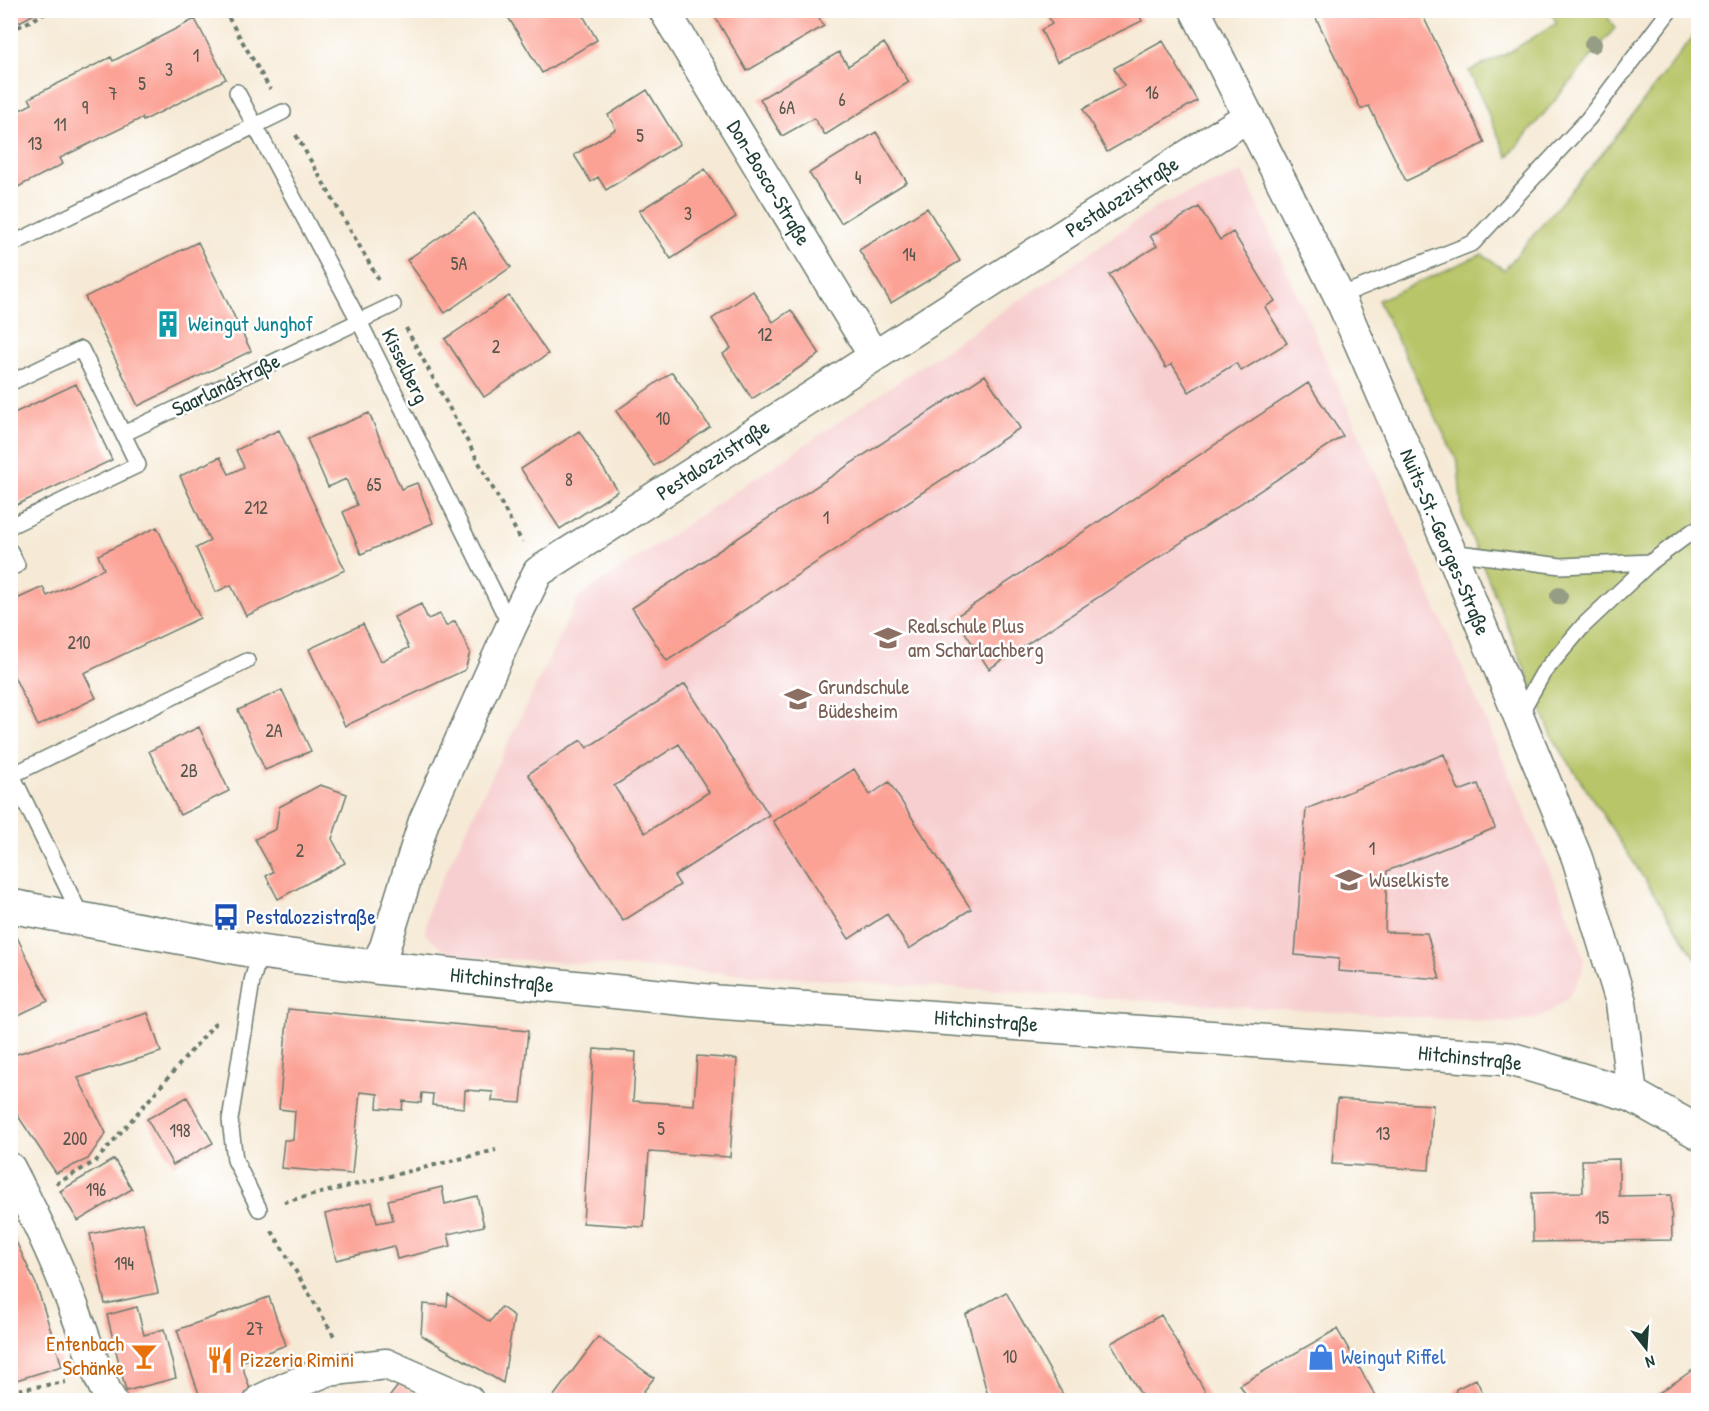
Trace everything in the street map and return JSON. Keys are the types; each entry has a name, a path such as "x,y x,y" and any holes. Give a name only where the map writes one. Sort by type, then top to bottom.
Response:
{"main road":[{"name":"Hitchinstraße","path":"10,906 84,920 256,967 375,967 717,1002 1511,1059 1632,1095 1698,1131"}],"street":[{"name":"Don-Bosco-Straße","path":"664,10 874,356"},
{"name":"Nuits-St.-Georges-Straße","path":"1195,10 1339,296 1450,552 1577,858 1622,1002 1632,1095"},
{"name":"Pestalozzistraße","path":"375,967 386,947 424,821 538,572 1249,116"},
{"path":"10,1168 27,1200 75,1309 105,1389"},
{"path":"260,1401 327,1371 387,1364 468,1401"}],"lane":[{"path":"1339,296 1473,243 1588,119 1670,10"},
{"name":"Kisselberg","path":"237,92 359,321 512,627"},
{"path":"10,245 283,112"},
{"name":"Saarlandstraße","path":"123,434 393,305"},
{"path":"10,383 81,349 138,465 10,526"},
{"path":"1518,717 1543,673 1583,626 1651,562 1693,531"},
{"path":"10,550 17,565 10,568"},
{"path":"1450,552 1561,566 1651,562"},
{"path":"84,920 11,774 247,661"},
{"path":"256,967 230,1120 235,1160 259,1209"}],"path":[{"path":"10,31 52,10"},
{"path":"27,1200 96,1161 256,967"},
{"path":"354,1368 259,1209 496,1150"},
{"path":"10,1392 105,1389"}],"shaded area":[{"path":"1243,172 1487,723 1577,935 1584,959 1581,975 1568,998 1542,1017 1514,1023 450,955 425,934 429,906 579,597 1160,205"}],"green space":[{"path":"1550,11 1604,11 1615,28 1508,157 1469,71 1506,54 1557,23"},
{"path":"1698,30 1698,962 1553,738 1462,514 1458,463 1378,300 1482,254 1504,270 1612,142"}],"building":[{"path":"10,10 42,10 10,27"},
{"path":"508,10 580,10 597,40 542,73 505,12"},
{"path":"726,10 814,10 824,26 747,71 715,17"},
{"path":"1046,10 1137,10 1142,21 1057,62 1041,30 1052,24"},
{"path":"1312,10 1420,10 1485,143 1406,181 1369,106 1361,109"},
{"path":"195,19 226,79 143,121 142,118 60,158 63,164 10,191 10,115 32,104 29,98 111,57 113,61"},
{"path":"1163,41 1197,101 1107,152 1083,109 1124,86 1114,68"},
{"path":"884,43 909,82 825,135 814,118 782,136 760,99 839,52 848,66"},
{"path":"647,90 680,144 606,190 598,177 591,182 574,155 616,129 608,115"},
{"path":"876,132 907,182 841,223 809,173"},
{"path":"705,169 736,217 671,259 639,211"},
{"path":"1199,207 1220,240 1233,232 1275,301 1265,307 1287,343 1241,371 1236,363 1189,392 1172,364 1166,368 1109,275 1157,246 1150,236"},
{"path":"927,208 960,261 891,303 859,250"},
{"path":"474,213 511,267 445,313 407,260"},
{"name":"Weingut Junghof","path":"198,242 251,351 138,406 85,297"},
{"path":"753,291 773,322 791,310 820,354 752,399 723,354 731,348 712,319"},
{"path":"509,296 548,354 484,397 445,339"},
{"path":"672,372 710,427 654,466 616,411"},
{"path":"985,375 1020,428 667,661 632,608"},
{"path":"1308,383 1343,436 989,669 955,617"},
{"path":"76,384 112,460 10,508 10,415"},
{"path":"369,413 401,489 417,483 433,523 361,554 343,512 357,505 346,479 328,487 307,439"},
{"path":"279,430 345,570 246,616 231,585 216,592 196,548 210,541 180,476 220,457 229,474 244,467 236,450"},
{"path":"579,431 618,491 560,529 521,469"},
{"path":"157,527 200,618 84,673 96,698 38,726 10,668 10,602 43,587 47,596 104,569 98,555"},
{"path":"421,604 428,619 440,614 446,626 455,621 470,652 465,670 345,726 309,649 363,624 381,661 409,648 394,617"},
{"path":"685,684 769,815 674,876 680,885 623,921 528,774 581,740 587,748","holes":["679,744 709,792 645,833 614,786"]},
{"path":"282,690 311,751 265,770 238,710"},
{"path":"199,727 229,791 180,815 149,751"},
{"path":"1444,754 1459,791 1478,784 1495,828 1387,871 1385,932 1427,933 1440,979 1338,971 1339,959 1295,955 1306,809"},
{"path":"854,769 870,795 889,782 971,909 909,949 887,914 849,939 773,821"},
{"path":"320,785 347,794 332,839 345,863 278,899 266,876 273,872 255,839 276,829 279,807"},
{"path":"17,937 48,1001 10,1019 10,940"},
{"path":"288,1009 528,1031 521,1103 492,1101 493,1092 465,1090 464,1108 432,1105 433,1094 422,1093 421,1103 403,1101 402,1110 377,1108 378,1094 360,1092 352,1174 281,1168 284,1140 293,1140 295,1111 279,1109"},
{"path":"148,1013 161,1052 78,1078 106,1133 88,1159 56,1173 10,1104 10,1056"},
{"path":"594,1049 636,1052 633,1101 694,1105 697,1056 737,1059 730,1157 649,1152 644,1227 583,1223"},
{"path":"187,1097 213,1143 173,1165 147,1119"},
{"path":"1337,1099 1433,1105 1429,1170 1332,1164"},
{"path":"114,1159 132,1189 78,1221 60,1191"},
{"path":"1619,1159 1619,1196 1671,1195 1672,1240 1533,1242 1532,1193 1583,1192 1582,1160"},
{"path":"442,1187 445,1204 477,1196 484,1226 448,1234 451,1246 397,1259 394,1246 336,1260 325,1214 372,1202 377,1223 393,1220 388,1200"},
{"path":"143,1223 158,1293 105,1304 90,1234"},
{"path":"10,1229 36,1284 62,1366 10,1382"},
{"path":"1006,1292 1066,1400 989,1400 966,1314"},
{"path":"448,1294 490,1322 501,1307 514,1316 503,1383 421,1335 423,1304 447,1306"},
{"path":"269,1297 286,1345 241,1362 253,1399 201,1400 177,1330"},
{"name":"Entenbach Schänke","path":"137,1307 144,1335 164,1329 176,1378 126,1391 107,1315"},
{"path":"1161,1315 1210,1400 1144,1400 1111,1343"},
{"name":"Weingut Riffel","path":"1337,1329 1378,1400 1249,1400 1240,1385"},
{"path":"598,1337 654,1378 637,1400 558,1400 553,1397"},
{"path":"1698,1366 1698,1400 1648,1400 1677,1381"},
{"path":"1476,1379 1486,1400 1454,1400 1456,1389"},
{"path":"400,1383 424,1400 387,1400"}],"place":[{"name":"Weingut Junghof","path":"168,324"},
{"name":"Realschule Plus am Scharlachberg","path":"888,638"},
{"name":"Grundschule Büdesheim","path":"798,699"},
{"name":"Wuselkiste","path":"1349,880"},
{"name":"Pestalozzistraße","path":"226,917"},
{"name":"Entenbach Schänke","path":"144,1356"},
{"name":"Weingut Riffel","path":"1321,1357"},
{"name":"Pizzeria Rimini","path":"220,1360"}]}
